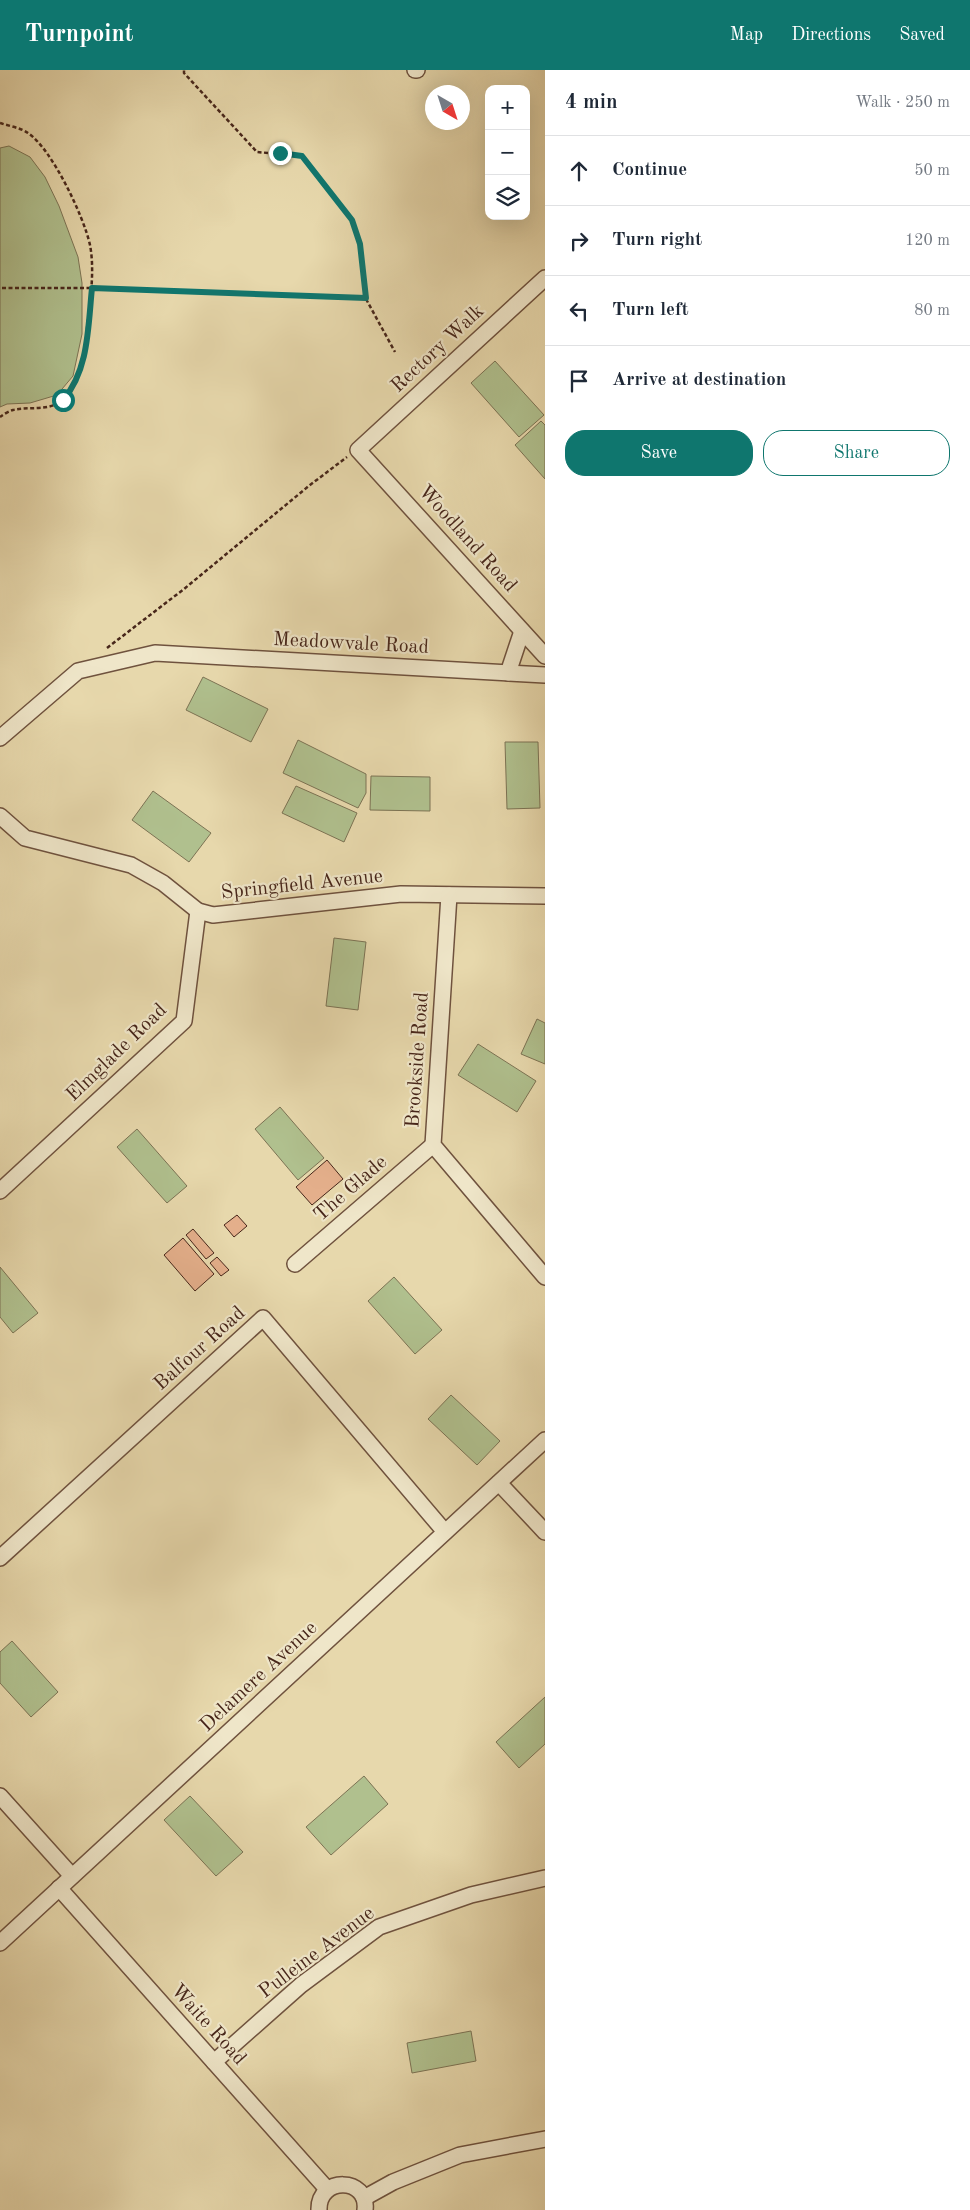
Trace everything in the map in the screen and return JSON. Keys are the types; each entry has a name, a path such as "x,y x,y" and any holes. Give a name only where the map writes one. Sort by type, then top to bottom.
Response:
{"street":[{"name":"Rectory Walk","path":"358,450 545,278"},
{"name":"Woodland Road","path":"358,450 545,656"},
{"path":"508,673 522,631"},
{"name":"Meadowvale Road","path":"0,738 78,671 155,653 545,675"},
{"name":"Springfield Avenue","path":"0,816 25,838 131,865 163,883 198,911 213,914 401,894 545,896"},
{"name":"Brookside Road","path":"449,895 433,1145 545,1277"},
{"name":"Elmglade Road","path":"0,1191 184,1021 198,911"},
{"name":"The Glade","path":"295,1264 433,1145"},
{"name":"Balfour Road","path":"0,1558 263,1318 445,1532"},
{"name":"Delamere Avenue","path":"0,1942 545,1440"},
{"path":"499,1483 545,1532"},
{"path":"0,1796 72,1876"},
{"name":"Pulleine Avenue","path":"214,2062 301,1985 379,1927 471,1895 545,1878"},
{"name":"Waite Road","path":"59,1888 327,2189"},
{"path":"319,2210 320,2200 327,2189 334,2186 348,2184 355,2187 365,2204 393,2182 460,2156 545,2139"}],"path":[{"path":"184,70 184,73 257,152 302,156 352,220 360,244 366,298 396,352"},
{"path":"0,122 28,133 61,175 75,205 90,246 92,288 86,341 80,372 70,391 63,400 52,406 13,410 0,417"},
{"path":"2,288 92,288 366,298"},
{"path":"101,653 184,590 310,485 358,450"}],"green space":[{"path":"9,146 30,157 45,177 59,206 78,257 82,283 82,334 73,376 57,395 30,403 7,404 0,407 0,148"},
{"path":"495,361 544,415 519,437 471,383"},
{"path":"541,421 545,425 545,479 515,445"},
{"path":"203,677 268,709 251,742 186,710"},
{"path":"298,740 366,774 366,793 358,808 283,773"},
{"path":"505,742 538,742 540,808 507,809"},
{"path":"371,776 430,777 430,811 370,810"},
{"path":"296,786 357,813 344,842 282,813"},
{"path":"153,791 211,833 189,862 132,820"},
{"path":"334,938 366,942 358,1010 326,1006"},
{"path":"537,1019 545,1023 545,1064 521,1054"},
{"path":"478,1044 536,1081 517,1112 458,1075"},
{"path":"280,1107 324,1158 298,1180 255,1129"},
{"path":"137,1129 187,1186 167,1203 117,1147"},
{"path":"0,1267 38,1313 13,1333 0,1317"},
{"path":"394,1277 442,1330 415,1354 368,1301"},
{"path":"451,1395 500,1441 477,1465 428,1419"},
{"path":"12,1641 58,1692 31,1717 0,1683 0,1652"},
{"path":"545,1697 545,1744 519,1768 496,1742"},
{"path":"364,1776 388,1804 331,1855 306,1827"},
{"path":"190,1796 243,1852 216,1876 164,1820"},
{"path":"471,2031 476,2061 412,2073 407,2043"}],"building":[{"path":"327,1160 343,1179 312,1205 296,1187"},
{"path":"237,1215 247,1226 234,1237 224,1225"},
{"path":"193,1229 214,1253 206,1259 186,1235"},
{"path":"183,1238 214,1274 195,1291 164,1255"},
{"path":"217,1257 229,1270 221,1276 210,1263"}],"route":[{"path":"63,400 80,372 86,341 92,288 366,298 360,244 352,220 302,156 280,153"}]}
